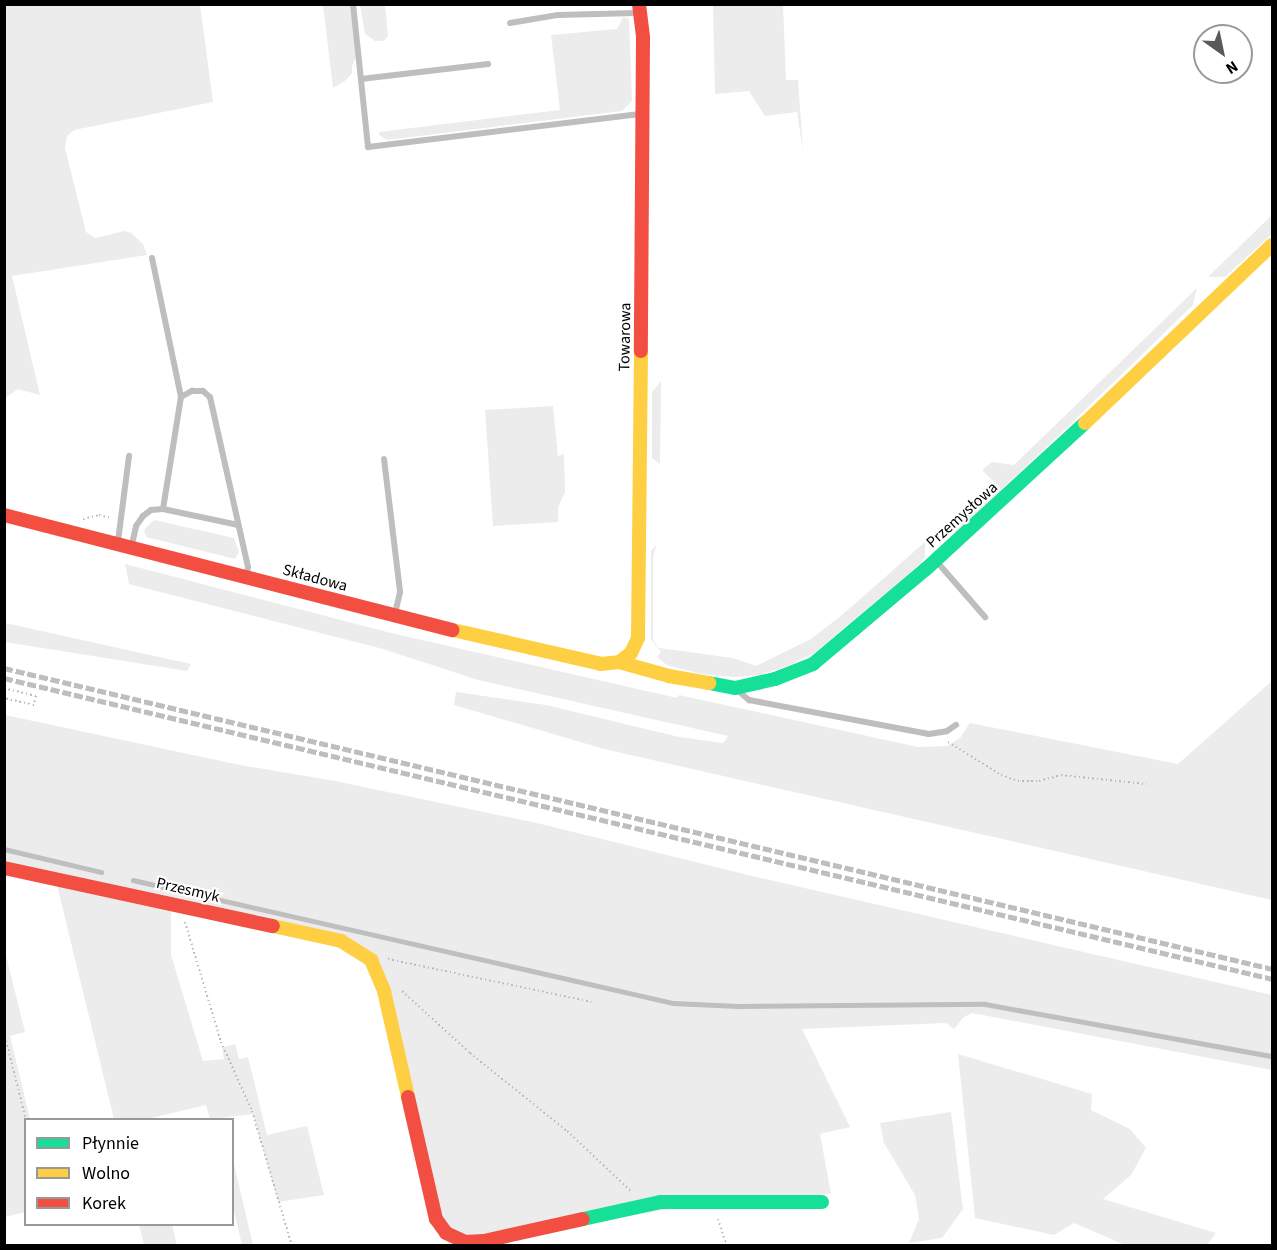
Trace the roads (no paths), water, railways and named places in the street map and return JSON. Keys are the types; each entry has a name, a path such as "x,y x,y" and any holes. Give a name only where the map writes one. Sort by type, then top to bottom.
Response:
{"street":[{"name":"Towarowa","path":"619,662 631,653 638,638 639,620 643,114 640,9"},
{"name":"Przemysłowa","path":"619,662 735,688 775,679 813,664 936,560 1051,456 1272,245"},
{"name":"Składowa","path":"4,516 394,616 601,664 619,662"},
{"name":"Przesmyk","path":"4,868 341,941 371,960 384,991 436,1219 446,1233 465,1242 484,1241 645,1205 822,1202"}],"lane":[{"path":"353,4 368,147 643,114"},
{"path":"510,23 558,15 640,9"},
{"path":"361,79 488,64"},
{"path":"152,258 180,398 163,508"},
{"path":"180,398 192,391 203,391 210,397 248,567 246,577"},
{"path":"124,545 129,456"},
{"path":"384,459 400,592 394,616"},
{"path":"124,545 143,516 151,510 163,508 238,525"},
{"path":"936,560 985,617"},
{"path":"735,688 749,700 929,734 947,730 956,725"}],"waterway":[{"path":"4,849 101,872"},
{"path":"133,880 673,1003 738,1006 985,1004 1272,1056"}],"railway":[{"path":"4,668 1272,969"},
{"path":"4,678 1272,979"}]}
